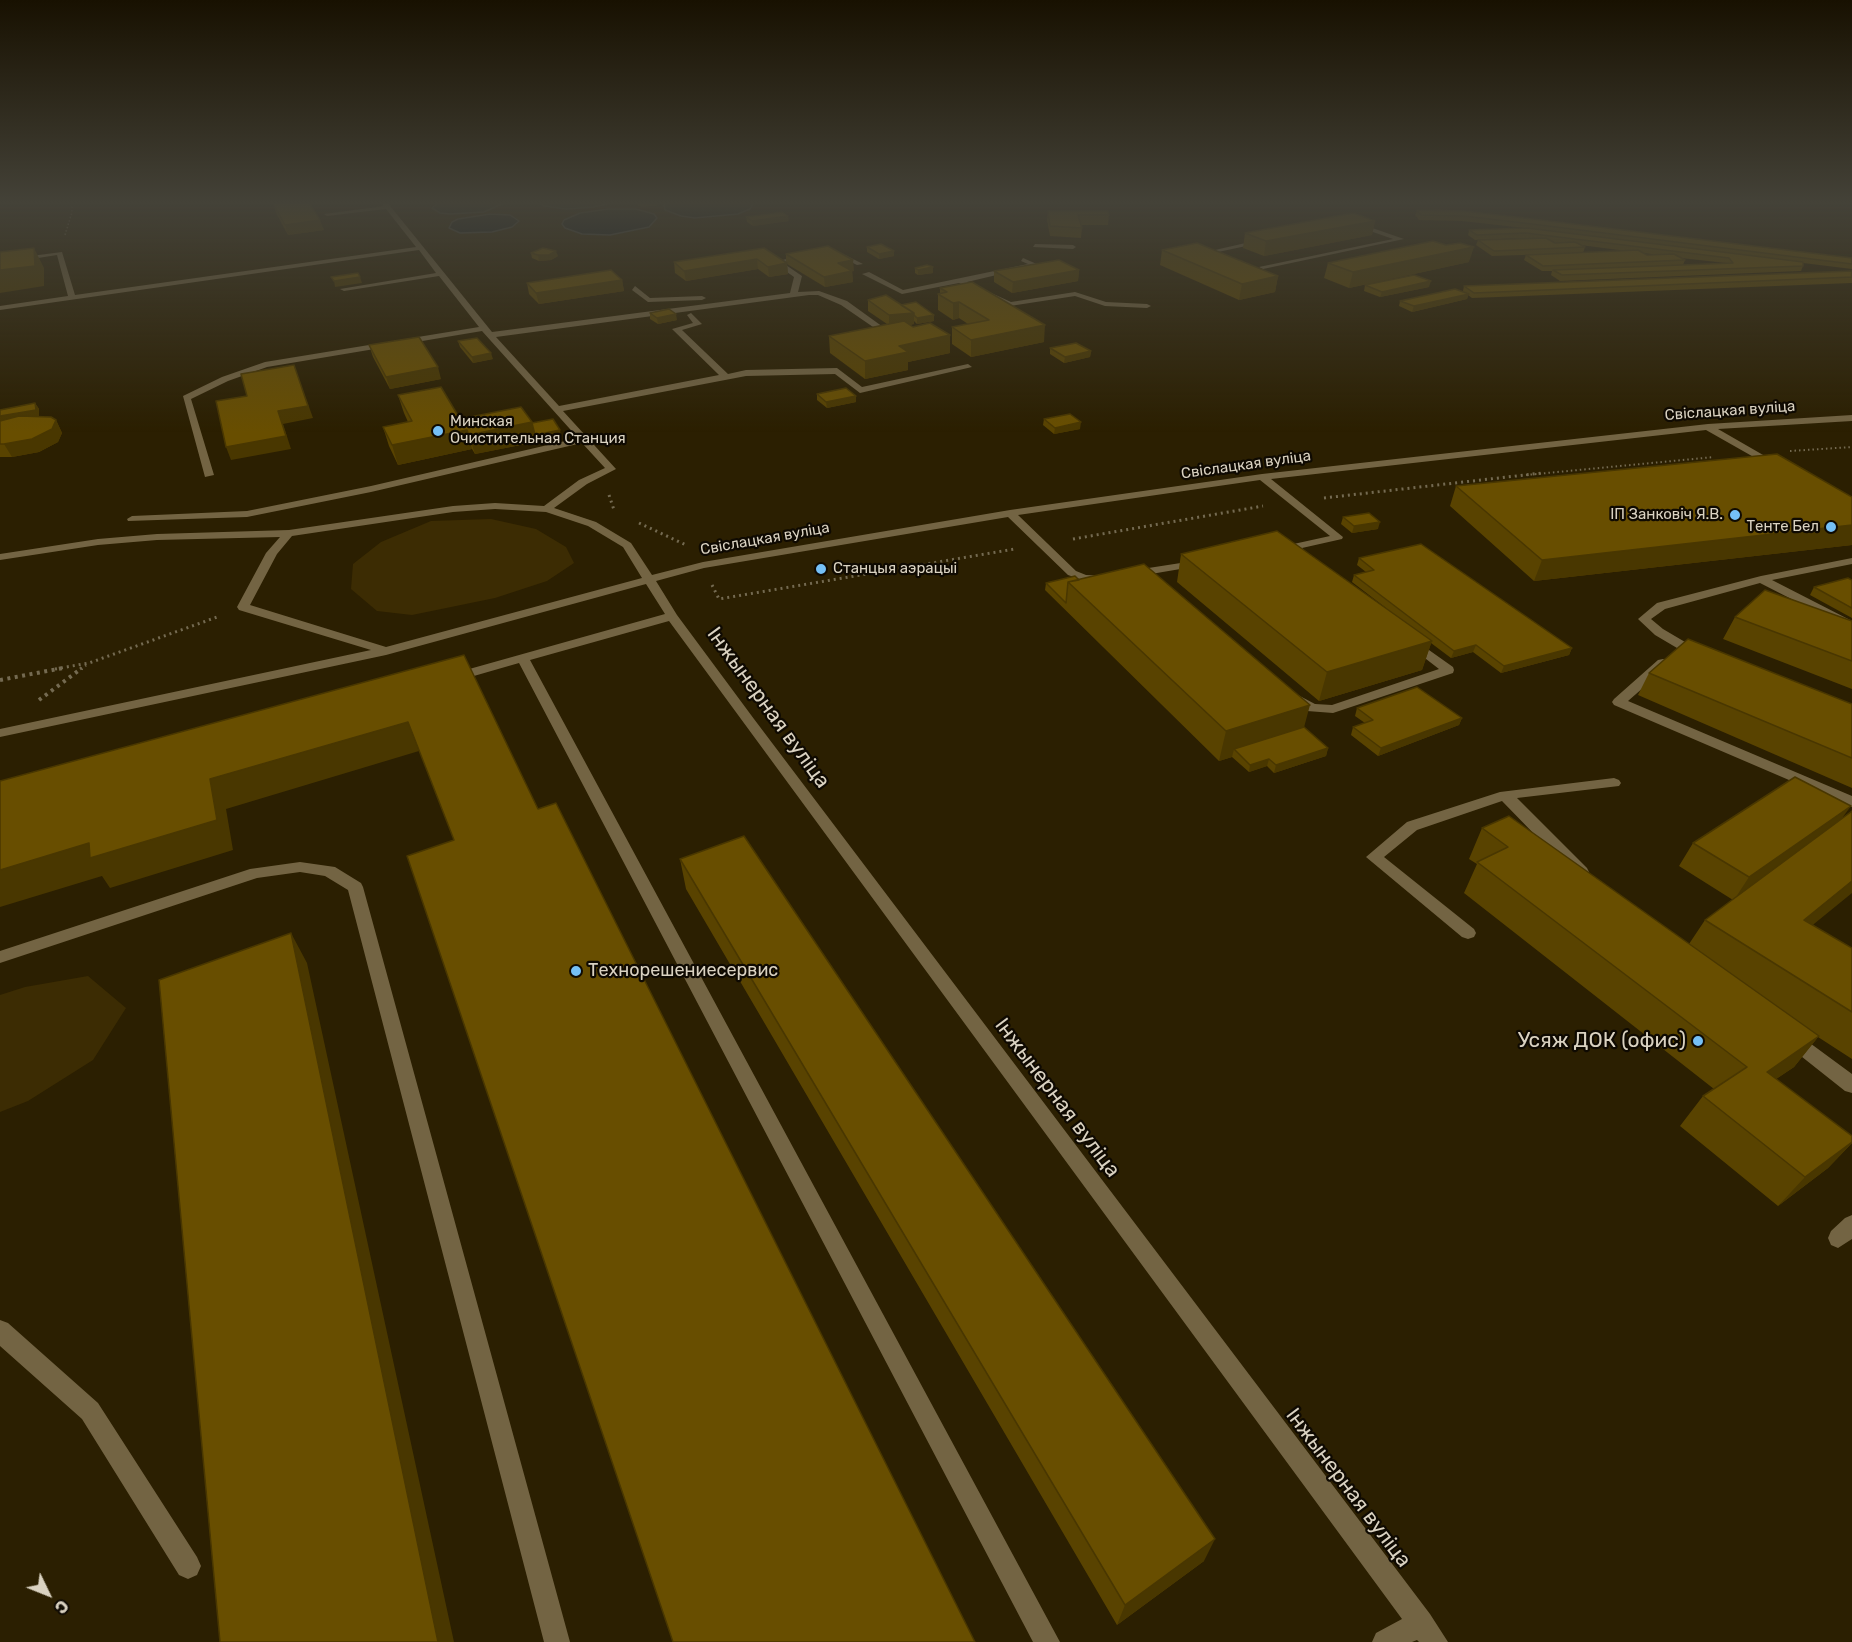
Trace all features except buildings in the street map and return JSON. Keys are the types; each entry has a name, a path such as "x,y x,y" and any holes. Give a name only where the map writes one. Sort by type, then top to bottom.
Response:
{"street":[{"path":"67,279 72,298"},
{"path":"0,308 207,279"},
{"path":"344,289 411,279"},
{"path":"445,279 487,331 611,469 596,475 546,509"},
{"path":"794,294 797,279"},
{"path":"875,279 902,292 972,279"},
{"path":"960,281 1010,304 1075,294 1105,304 1147,306"},
{"path":"635,288 648,300 700,297 743,301"},
{"path":"209,475 186,398 225,379 266,365 487,331 794,294 819,293 832,298 879,327"},
{"path":"691,315 698,324 676,329 726,377"},
{"path":"557,409 746,373 837,371 860,390 968,367"},
{"name":"Свіслацкая вуліца","path":"6,732 386,651 702,565 1010,513 1262,477 1472,451 1708,427 1852,418"},
{"path":"1708,427 1782,471"},
{"path":"132,519 247,514 371,489 586,440"},
{"path":"1262,477 1338,537 1287,548 1311,562"},
{"name":"Інжынерная вуліца","path":"0,557 98,542 289,533 453,509 520,506 546,509 591,524 627,545 672,616 1428,1632"},
{"path":"1010,513 1072,573 1085,578 1131,574 1212,561"},
{"path":"289,533 272,553 243,607 386,651"},
{"path":"1707,660 1659,632 1644,619 1661,606 1761,579 1852,561"},
{"path":"1131,574 1160,587"},
{"path":"1761,579 1852,626"},
{"path":"444,680 672,616"},
{"path":"1288,692 1312,708 1333,709 1448,670 1403,634"},
{"path":"1682,646 1619,702 1852,802"},
{"path":"523,658 1047,1642"},
{"path":"1468,933 1374,857 1412,826 1505,795 1614,783"},
{"path":"1505,795 1573,862 1594,887"},
{"path":"0,957 256,873 300,867 329,871 355,887 557,1642"},
{"path":"1778,1029 1852,1085"},
{"path":"0,1331 90,1411 188,1566"},
{"path":"1385,1642 1428,1632"}],"path":[{"path":"596,475 604,478 614,511"},
{"path":"634,520 695,549"},
{"path":"710,582 719,599"},
{"path":"0,680 89,663 243,607"},
{"path":"6,732 39,700 89,663"}],"shaded area":[{"path":"491,519 536,529 566,547 574,563 547,581 495,598 412,615 377,611 351,589 353,564 381,542 431,521"},
{"path":"88,976 126,1008 93,1060 28,1101 0,1112 0,995 25,987"}],"place":[{"name":"Минская Очистительная Станция","path":"438,431"},
{"name":"ІП Занковіч Я.В.","path":"1735,515"},
{"name":"Тенте Бел","path":"1831,527"},
{"name":"Станцыя аэрацыі","path":"821,569"},
{"name":"Технорешениесервис","path":"576,971"},
{"name":"Усяж ДОК (офис)","path":"1698,1041"}]}
